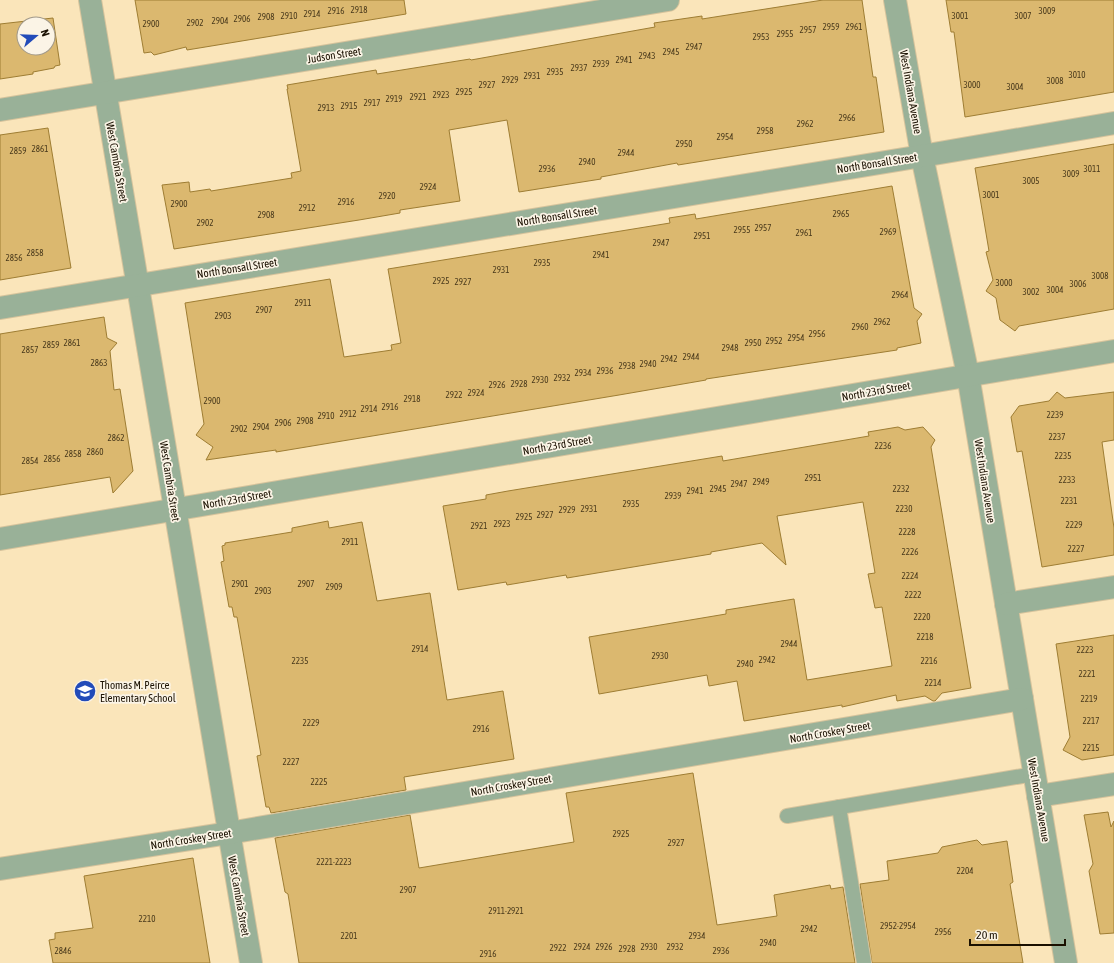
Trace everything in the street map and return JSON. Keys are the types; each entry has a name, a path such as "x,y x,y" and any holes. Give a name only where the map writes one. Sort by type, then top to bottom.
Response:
{"street":[{"name":"West Cambria Street","path":"90,0 251,963"},
{"name":"Judson Street","path":"0,110 668,0"},
{"name":"West Indiana Avenue","path":"895,0 922,156 968,375 1066,963"},
{"name":"North Bonsall Street","path":"0,308 1114,123"},
{"name":"North 23rd Street","path":"0,540 1114,351"},
{"path":"1006,604 1114,587"},
{"name":"North Croskey Street","path":"0,869 229,833 1022,700"},
{"path":"1038,796 1114,784"}],"lane":[{"path":"787,816 1034,774"},
{"path":"839,807 864,963"}],"building":[{"path":"135,0 404,0 406,14 187,50 186,47 154,55 151,52 144,53"},
{"path":"823,0 862,0 873,77 876,77 884,132 678,165 677,163 601,177 601,179 519,192 507,120 449,130 460,201 400,210 400,213 359,220 174,249 162,185 189,182 190,192 210,189 211,191 292,178 291,173 301,171 287,85 376,70 377,74 471,60 655,27 654,23 702,16 702,19"},
{"path":"946,0 1114,0 1114,92 965,117 954,32 951,32"},
{"path":"16,22 16,56 56,56 56,38 60,65 55,66 54,68 33,72 33,74 0,79 0,24"},
{"path":"48,128 71,268 0,280 0,135"},
{"path":"1114,144 1114,309 1019,326 1015,331 1000,320 996,298 986,291 993,280 986,252 989,251 975,168"},
{"path":"892,186 914,308 922,314 917,321 921,343 897,348 897,350 706,379 619,395 276,452 276,450 206,460 213,447 196,435 204,424 185,303 330,279 344,357 392,350 391,345 401,343 388,269 670,223 669,218 695,214 696,219"},
{"path":"104,317 107,338 117,343 110,351 114,390 120,389 133,471 113,493 110,477 0,495 0,334"},
{"path":"1057,392 1065,398 1114,392 1114,440 1102,442 1114,528 1114,555 1042,567 1022,451 1017,452 1011,417 1019,406 1049,401"},
{"path":"898,427 905,430 923,427 935,440 931,447 971,688 942,693 935,701 925,696 897,701 896,695 842,707 842,705 744,721 737,681 709,686 707,675 599,694 589,637 726,614 726,610 794,599 807,680 892,666 882,607 875,608 868,574 875,573 863,502 777,516 786,565 762,543 711,552 711,554 567,578 566,575 507,585 506,582 458,590 443,506 486,499 486,495 508,491 722,456 723,461 869,436 868,432"},
{"path":"328,521 329,528 362,522 377,601 430,593 447,700 503,691 514,759 404,777 406,790 271,813 269,807 266,807 257,756 261,755 237,617 234,617 232,607 229,607 221,562 224,561 222,546 225,545 225,543 292,532 292,528"},
{"path":"1114,635 1114,755 1082,760 1063,750 1070,737 1056,644"},
{"path":"693,773 717,925 777,916 774,895 830,885 831,889 843,887 855,963 299,963 288,894 285,892 275,838 410,815 419,868 574,842 566,793"},
{"path":"1108,812 1111,827 1114,821 1114,933 1100,934 1089,871 1093,864 1084,815"},
{"path":"977,840 982,845 1007,841 1013,882 1010,884 1023,963 872,963 860,884 889,880 887,861 938,853 942,847"},
{"path":"193,858 210,963 53,963 49,940 55,939 55,933 93,928 84,876"}],"place":[{"name":"Thomas M. Peirce Elementary School","path":"85,691"}]}
